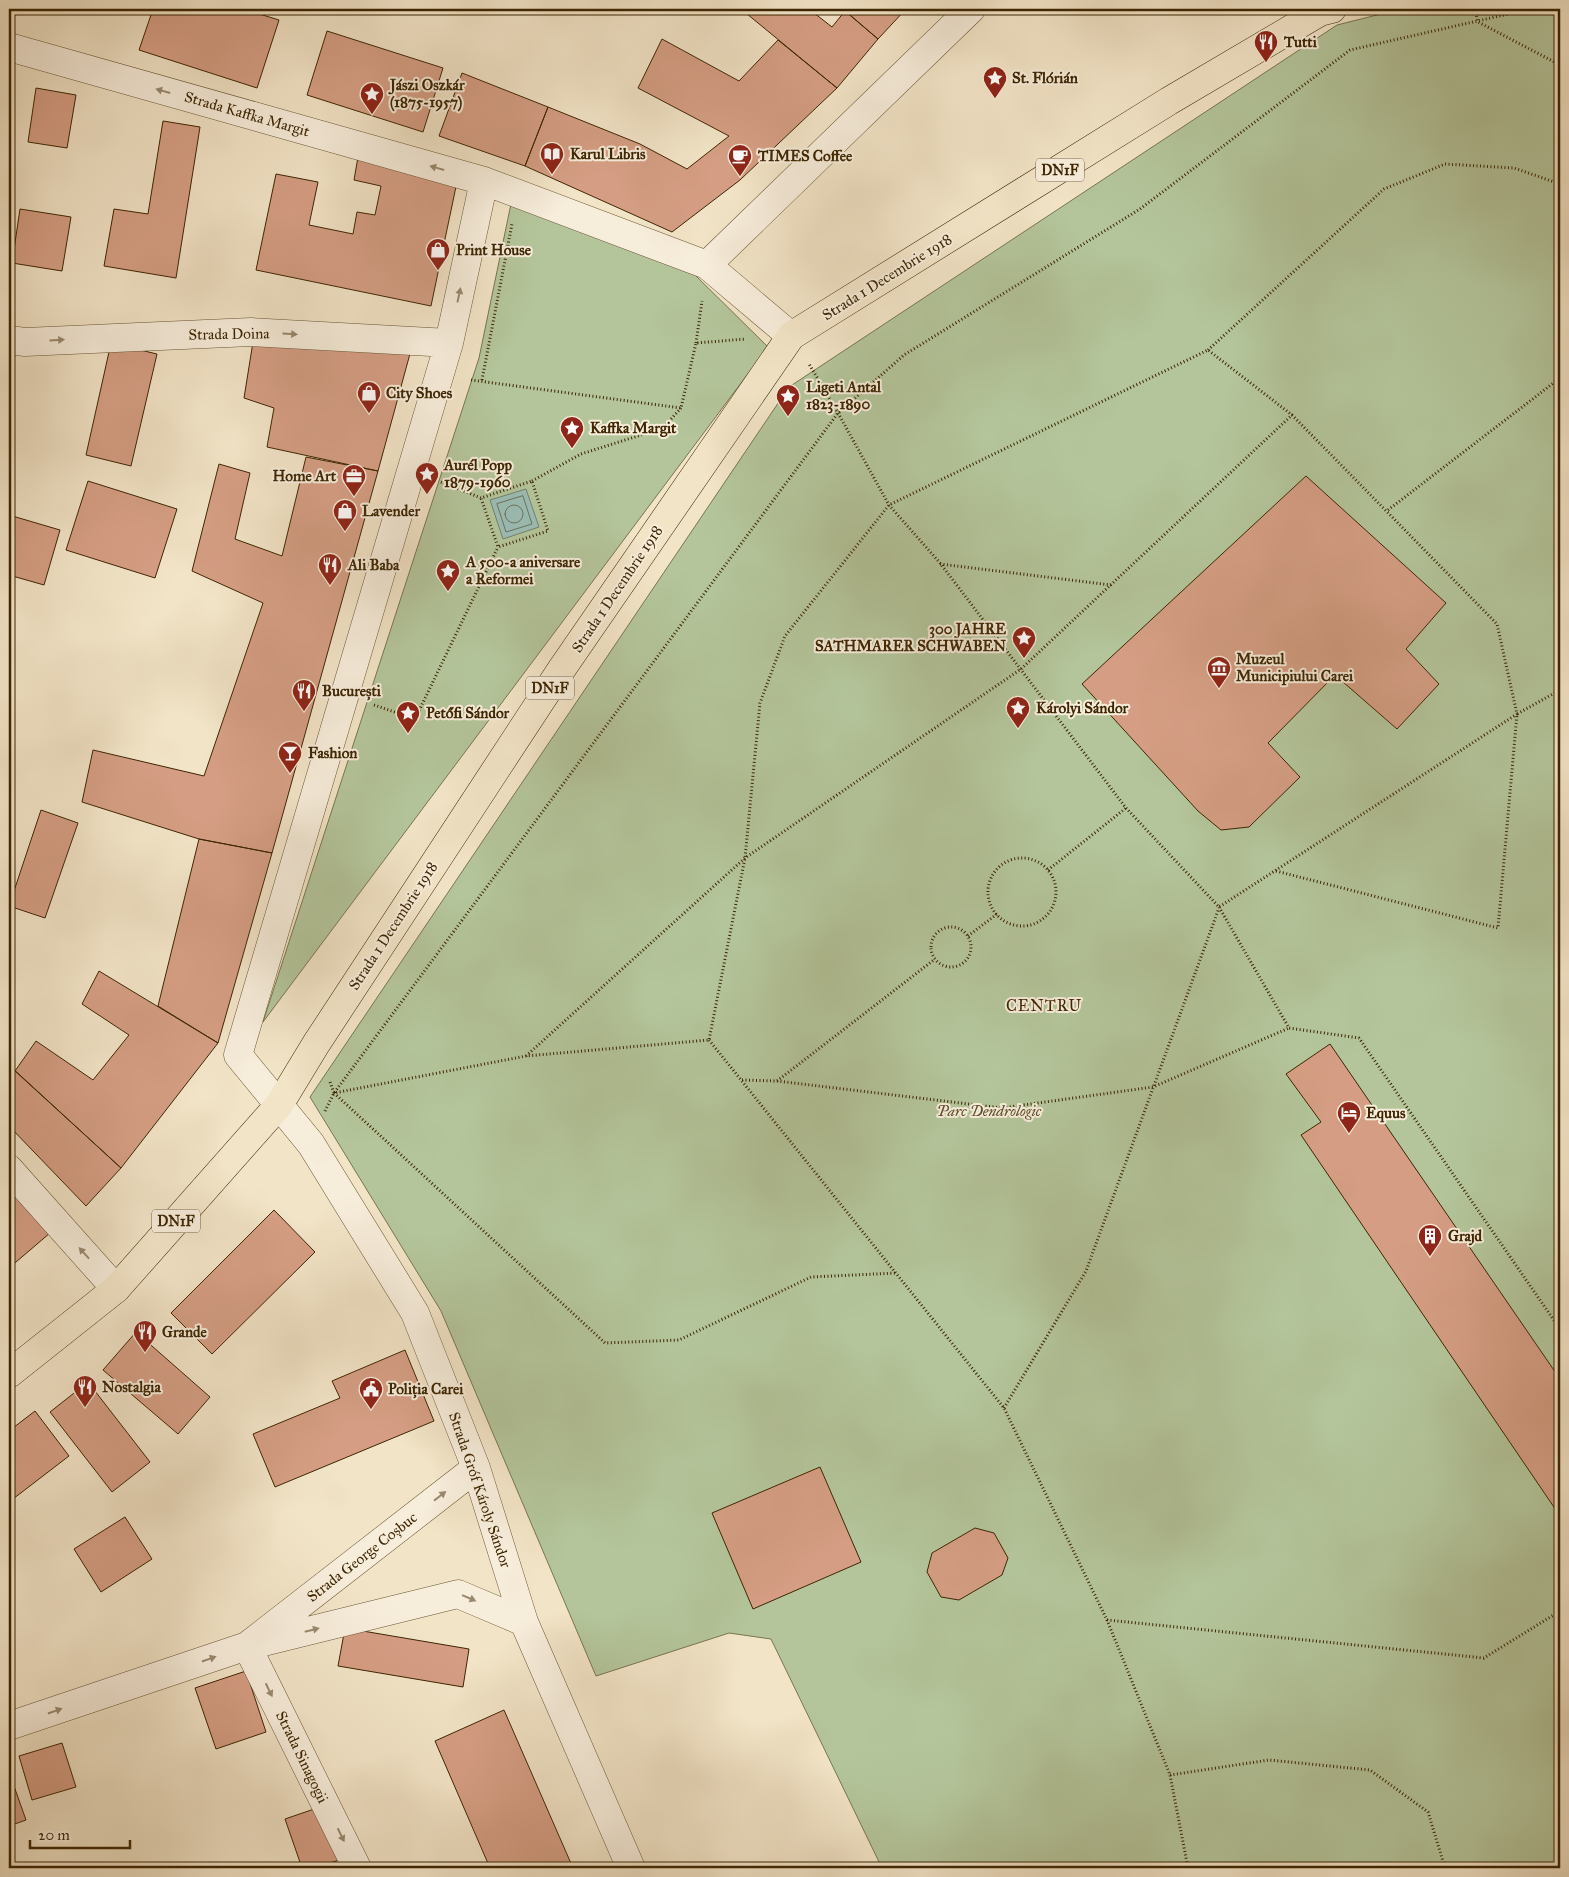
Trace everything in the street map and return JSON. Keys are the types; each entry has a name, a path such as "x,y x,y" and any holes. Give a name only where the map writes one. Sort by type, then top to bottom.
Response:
{"main road":[{"name":"Strada 1 Decembrie 1918","path":"9,1374 116,1289 278,1105 561,670 791,336 1169,101 1322,10"}],"street":[{"path":"706,265 972,9"},
{"name":"Strada Kaffka Margit","path":"9,47 484,181 706,265 791,336"},
{"path":"344,696 449,343 484,181"},
{"name":"Strada Doina","path":"9,340 25,342 251,332 449,343"},
{"name":"Strada Gróf Károly Sándor","path":"344,696 238,1055 311,1144 415,1313 476,1468 524,1622 631,1868"},
{"path":"9,1169 116,1289"},
{"name":"Strada George Coșbuc","path":"247,1646 476,1468"},
{"name":"Strada George Coșbuc","path":"9,1726 247,1646 458,1594 524,1622"},
{"name":"Strada Sinagogii","path":"247,1646 357,1868"}],"path":[{"path":"1475,9 1478,22 1560,65"},
{"path":"311,1144 334,1093 838,413 904,354 1140,208 1350,50 1530,9"},
{"path":"709,1040 745,858 760,703 785,636 889,506 1208,350 1384,189 1445,164 1514,168 1560,184"},
{"path":"482,380 518,194"},
{"path":"411,470 481,498 532,481 581,454 663,428 681,408 696,343 791,336 838,413 889,506 940,564 1126,808 1219,907 1289,1028"},
{"path":"1208,350 1292,415 1388,510 1497,624 1517,714 1498,928 1275,871"},
{"path":"1388,510 1560,378"},
{"path":"438,379 482,380 681,408"},
{"path":"526,1056 745,858 1021,669 1292,415"},
{"path":"498,547 548,531 532,481"},
{"path":"344,696 415,719 498,547 481,498"},
{"path":"940,564 1112,584"},
{"path":"1004,1408 1086,1271 1219,907 1517,714 1560,690"},
{"path":"1048,870 1126,808"},
{"path":"1022,858 1032,859 1048,870 1054,879 1055,900 1044,918 1036,923 1025,926 1004,921 997,914 988,897 988,887 996,869 1012,859 1022,858"},
{"path":"968,936 997,914"},
{"path":"943,928 957,928 968,936 971,950 966,962 960,966 948,968 935,959 930,951 937,932 943,928"},
{"path":"777,1081 935,959"},
{"path":"742,1080 777,1081 1002,1108 1153,1087 1289,1028 1359,1038 1560,1329"},
{"path":"334,1093 526,1056 709,1040"},
{"path":"709,1040 1004,1408 1107,1620 1170,1775 1188,1868"},
{"path":"316,1044 334,1093 605,1343 679,1340 811,1277 897,1274"},
{"path":"1107,1620 1484,1658 1560,1612"},
{"path":"1170,1775 1269,1760 1370,1770 1428,1812 1445,1868"}],"green space":[{"name":"Parc Dendrologic","path":"1401,9 1560,9 1560,1868 882,1868 771,1639 729,1633 596,1676 441,1311 310,1097 789,387 1337,25"},
{"path":"512,199 692,272 768,347 263,1022 479,358"}],"water":[{"path":"526,489 539,527 503,539 490,500"}],"building":[{"path":"153,9 243,9 279,20 257,88 139,50"},
{"path":"741,9 809,9 832,27 845,11 878,39 837,88"},
{"path":"843,9 906,9 878,39"},
{"path":"327,31 443,68 423,132 307,95"},
{"path":"662,39 739,81 778,40 837,88 740,180 672,232 525,166 548,107 640,144 687,169 729,136 638,88"},
{"path":"462,73 548,107 525,166 439,136"},
{"path":"36,88 76,95 67,148 28,142"},
{"path":"163,121 200,127 176,278 104,266 114,209 148,214"},
{"path":"358,157 458,177 431,306 256,270 276,174 318,182 309,225 353,234 357,212 375,215 381,186 354,180"},
{"path":"20,209 71,217 62,271 12,263"},
{"path":"253,342 411,350 378,471 267,447 274,408 244,398"},
{"path":"111,343 157,354 131,466 86,455"},
{"path":"306,457 378,471 272,853 199,839 82,802 93,750 204,776 263,603 192,571 219,464 250,473 235,539 282,556"},
{"path":"1306,476 1446,603 1406,649 1439,684 1397,729 1335,675 1268,743 1300,777 1249,827 1221,830 1198,811 1082,684"},
{"path":"88,481 177,509 155,578 66,550"},
{"path":"9,515 60,530 44,585 9,575"},
{"path":"41,810 78,823 45,918 9,906"},
{"path":"199,839 272,853 218,1043 158,1006"},
{"path":"99,971 218,1043 121,1168 15,1071 36,1041 93,1080 129,1035 82,1004"},
{"name":"Grajd","path":"1330,1044 1560,1379 1560,1516 1301,1135 1321,1122 1286,1074"},
{"path":"9,1065 121,1168 86,1206 9,1126"},
{"path":"9,1183 50,1233 9,1268"},
{"path":"274,1210 315,1252 212,1354 171,1313"},
{"path":"136,1332 210,1397 178,1434 103,1370"},
{"name":"Poliția Carei","path":"405,1350 434,1421 275,1487 253,1434 340,1398 332,1381"},
{"path":"88,1382 150,1462 112,1492 50,1412"},
{"path":"35,1411 69,1456 9,1502 9,1431"},
{"path":"820,1467 861,1562 753,1609 712,1513"},
{"path":"125,1517 152,1559 101,1592 74,1549"},
{"path":"975,1528 994,1533 1008,1558 1002,1575 959,1600 941,1597 927,1572 932,1553"},
{"path":"345,1628 469,1649 463,1687 338,1666"},
{"path":"246,1671 266,1732 216,1749 195,1688"},
{"path":"504,1710 573,1868 490,1868 435,1741"},
{"path":"62,1743 76,1787 32,1800 19,1756"},
{"path":"9,1772 26,1820 9,1826"},
{"path":"323,1806 342,1859 315,1868 302,1868 285,1819"}],"place":[{"name":"Tutti","path":"1266,63"},
{"name":"St. Flórián","path":"995,99"},
{"name":"Jászi Oszkár (1875-1957)","path":"372,115"},
{"name":"Karul Libris","path":"552,175"},
{"name":"TIMES Coffee","path":"740,177"},
{"name":"Print House","path":"438,271"},
{"name":"City Shoes","path":"369,414"},
{"name":"Ligeti Antal 1823-1890","path":"788,417"},
{"name":"Kaffka Margit","path":"572,449"},
{"name":"Aurél Popp 1879-1960","path":"427,495"},
{"name":"Home Art","path":"354,497"},
{"name":"Lavender","path":"345,532"},
{"name":"Ali Baba","path":"330,586"},
{"name":"A 500-a aniversare a Reformei","path":"448,592"},
{"name":"300 JAHRE SATHMARER SCHWABEN","path":"1024,659"},
{"name":"Muzeul Municipiului Carei","path":"1219,689"},
{"name":"București","path":"304,712"},
{"name":"Károlyi Sándor","path":"1018,729"},
{"name":"Petőfi Sándor","path":"408,734"},
{"name":"Fashion","path":"290,774"},
{"name":"Equus","path":"1349,1134"},
{"name":"Grajd","path":"1430,1257"},
{"name":"Grande","path":"145,1353"},
{"name":"Nostalgia","path":"85,1408"},
{"name":"Poliția Carei","path":"371,1410"}],"district":[{"name":"CENTRU","path":"1044,1005"}]}
